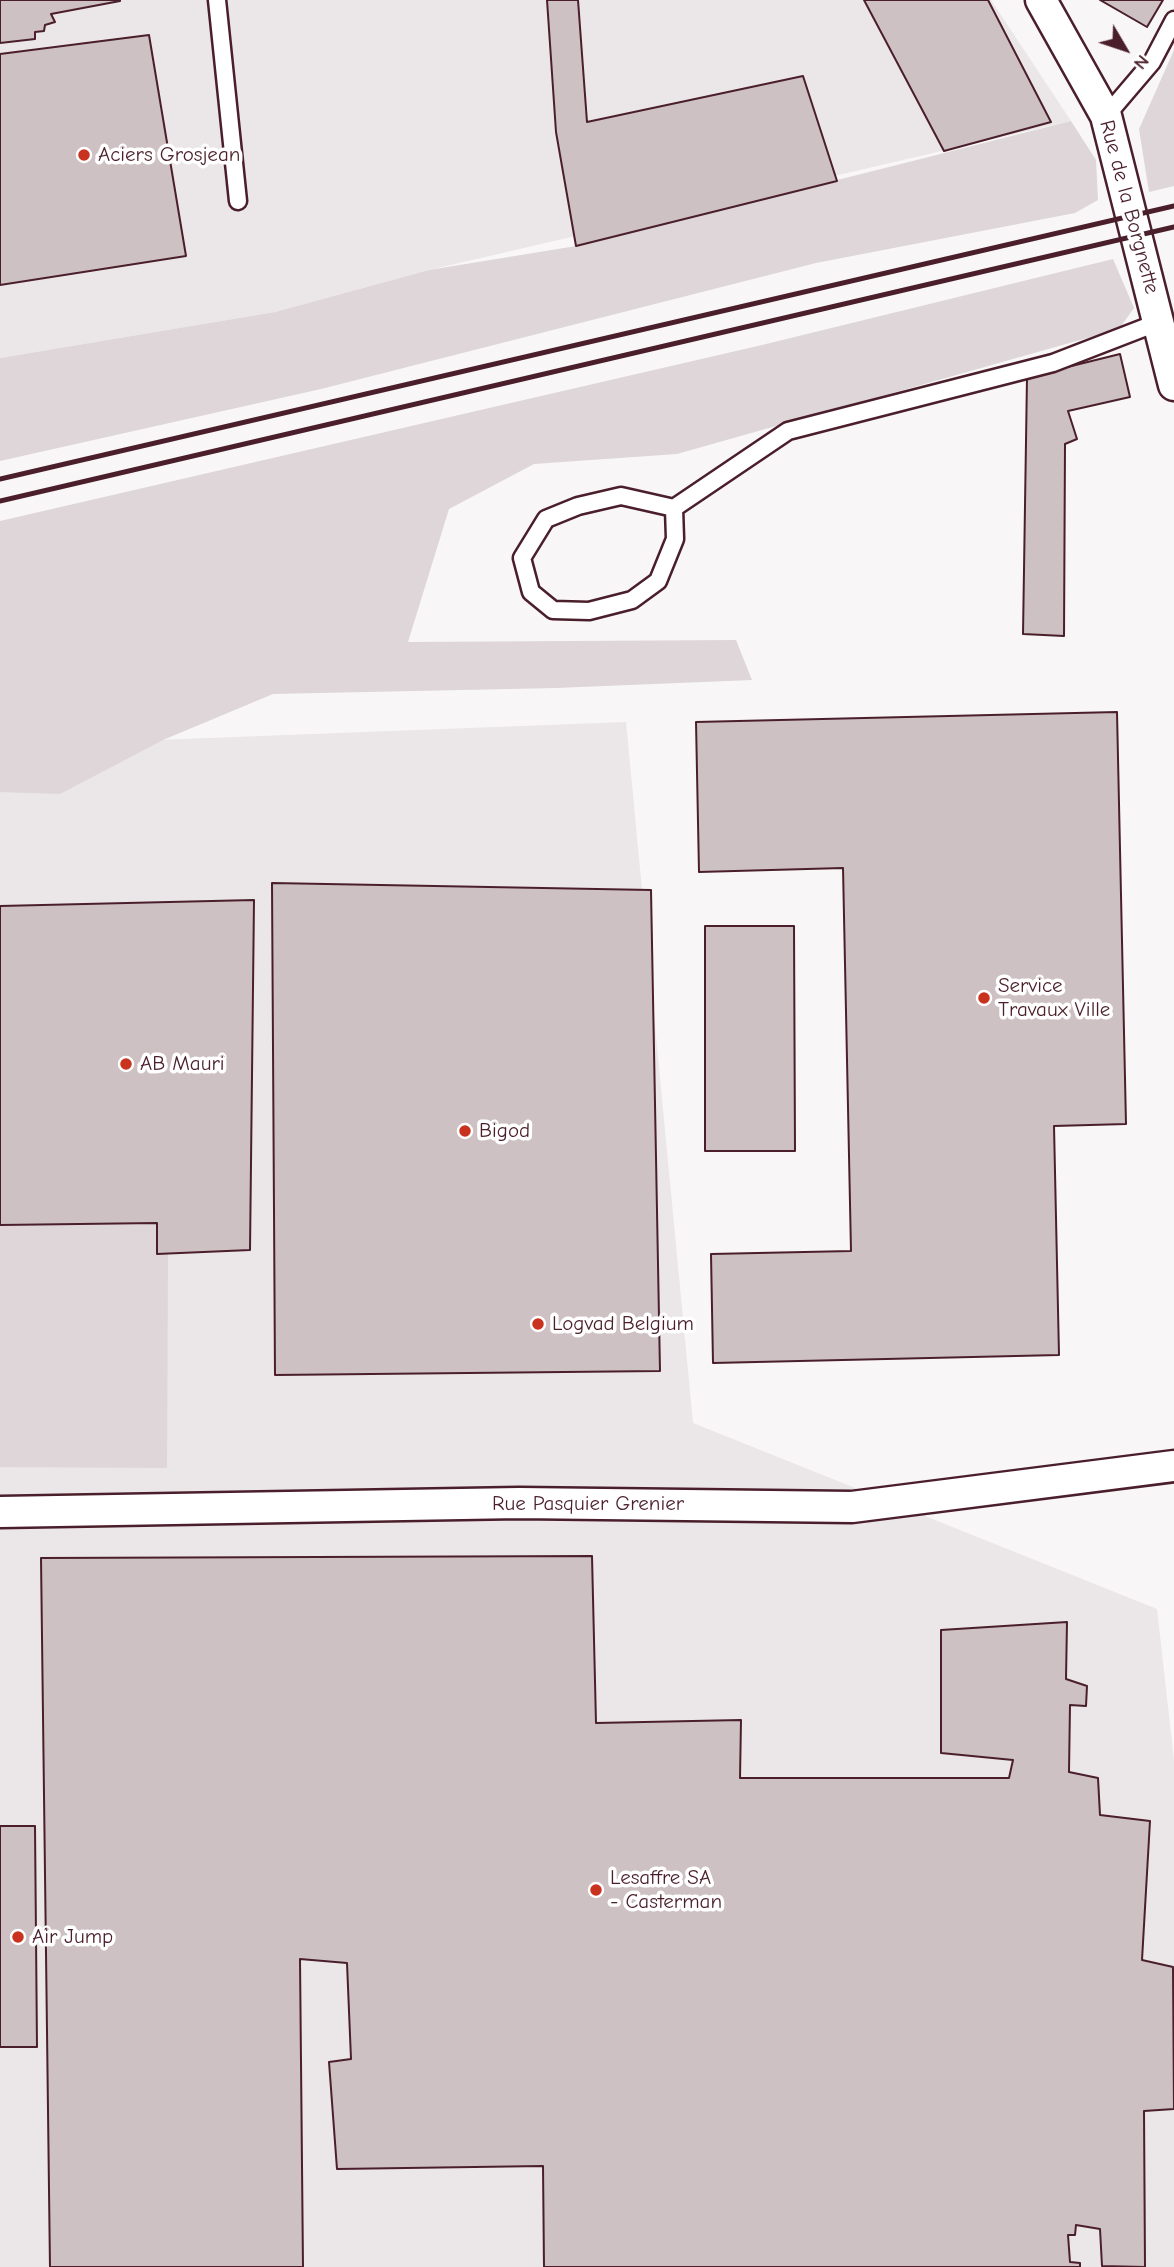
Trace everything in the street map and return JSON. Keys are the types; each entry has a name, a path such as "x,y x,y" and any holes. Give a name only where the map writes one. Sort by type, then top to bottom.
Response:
{"street":[{"name":"Rue de la Borgnette","path":"1041,0 1106,116 1166,337 1174,385"},
{"name":"Rue Pasquier Grenier","path":"0,1512 519,1503 852,1507 1174,1466"}],"lane":[{"path":"217,0 238,201"},
{"path":"1106,116 1152,62 1174,20"},
{"path":"674,508 675,539 658,581 632,600 589,611 553,610 531,592 522,558 546,519 578,506 621,496 674,508 788,431 1166,337"}],"shaded area":[{"path":"0,0 991,0 1071,121 429,270 275,312 0,358"},
{"path":"1174,50 1174,186 1149,192 1139,129"},
{"path":"1071,121 1096,160 1098,200 1075,213 816,263 321,389 0,461 0,358 275,312 429,270 576,246"},
{"path":"1113,259 1134,308 1119,329 677,454 534,464 449,509 408,642 736,640 752,680 556,688 273,694 163,740 60,794 0,792 0,521 762,345"},
{"path":"626,722 693,1423 1157,1609 1174,1760 1174,2267 0,2267 0,746"},
{"path":"157,1223 157,1253 168,1253 167,1468 0,1467 0,1225"}],"building":[{"path":"0,0 120,1 51,14 55,22 45,25 44,31 35,32 35,39 0,43"},
{"path":"547,0 578,0 587,122 803,76 837,181 576,246 556,132"},
{"path":"864,0 988,0 1051,122 944,151"},
{"path":"1100,0 1163,0 1147,27"},
{"name":"Aciers Grosjean","path":"149,35 186,256 0,285 0,54"},
{"path":"1120,354 1130,397 1068,411 1077,439 1065,444 1064,636 1023,634 1027,377"},
{"name":"Service Travaux Ville","path":"1117,712 1126,1124 1054,1126 1059,1355 713,1363 711,1254 851,1251 843,868 699,872 696,722"},
{"name":"Bigod","path":"272,883 651,890 660,1371 275,1375"},
{"name":"AB Mauri","path":"254,900 250,1250 157,1254 157,1223 0,1225 0,906"},
{"path":"705,926 794,926 795,1151 705,1151"},
{"name":"Lesaffre SA - Casterman","path":"592,1556 596,1723 741,1720 740,1778 1009,1778 1013,1760 941,1753 941,1630 1067,1622 1066,1679 1087,1686 1086,1706 1070,1705 1069,1772 1098,1778 1100,1815 1150,1821 1142,1960 1173,1967 1174,2109 1144,2111 1145,2267 1102,2266 1100,2229 1076,2225 1075,2235 1068,2235 1070,2262 1080,2263 1080,2267 544,2267 543,2166 337,2169 329,2062 351,2059 347,1963 300,1959 303,2267 50,2267 41,1558"},
{"name":"Air Jump","path":"0,1826 35,1826 37,2047 0,2047"}],"railway":[{"path":"0,479 1174,206"},
{"path":"0,501 1174,227"}],"place":[{"name":"Aciers Grosjean","path":"84,155"},
{"name":"Service Travaux Ville","path":"984,998"},
{"name":"AB Mauri","path":"126,1064"},
{"name":"Bigod","path":"465,1131"},
{"name":"Logvad Belgium","path":"538,1324"},
{"name":"Lesaffre SA - Casterman","path":"596,1890"},
{"name":"Air Jump","path":"18,1937"}]}
